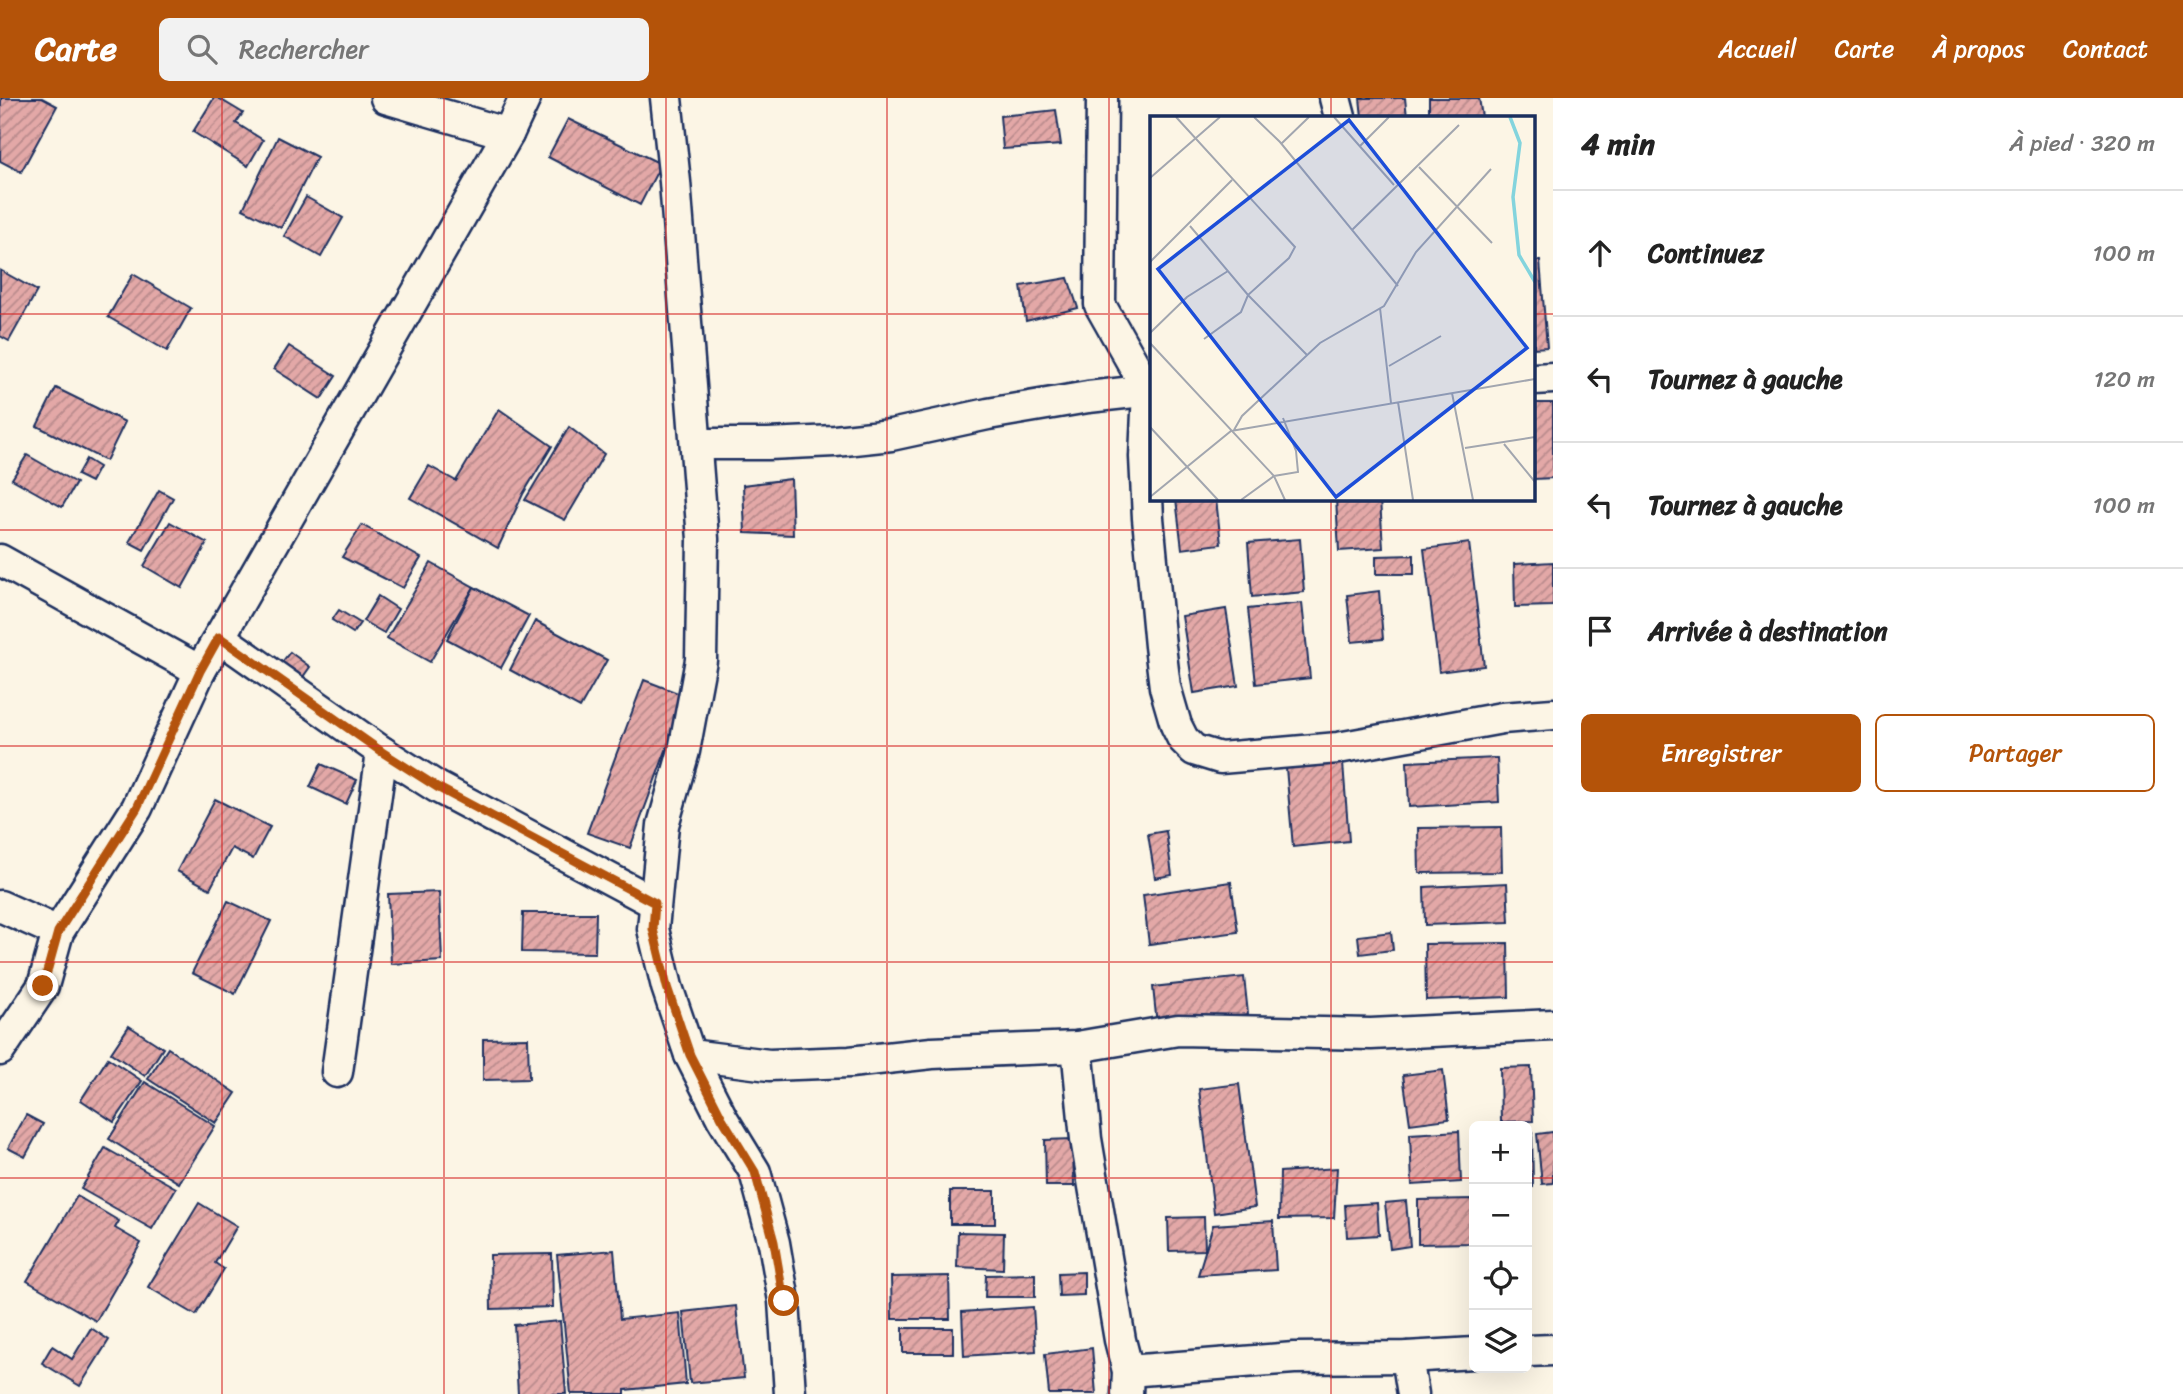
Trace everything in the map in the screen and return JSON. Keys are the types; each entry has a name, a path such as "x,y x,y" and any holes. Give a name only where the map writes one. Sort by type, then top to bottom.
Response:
{"street":[{"path":"386,98 508,134"},
{"path":"0,1050 43,986 58,932 137,808 200,671 508,134 525,98"},
{"path":"666,98 703,539 701,660 684,751 663,825 653,929 667,987 690,1055 722,1118 755,1172 774,1242 784,1301 790,1394"},
{"path":"1102,98 1100,304 1150,390 1145,457 1148,518 1165,687 1183,739 1194,750 1220,758 1338,748 1502,718 1553,714"},
{"path":"1335,98 1340,116"},
{"path":"1535,379 1553,378"},
{"path":"696,444 768,444 868,437 1038,406 1150,390"},
{"path":"0,560 200,671"},
{"path":"219,637 382,752 437,787 655,903"},
{"path":"337,1072 382,752"},
{"path":"0,906 58,932"},
{"path":"690,1055 769,1065 850,1062 932,1053 1077,1047 1178,1030 1371,1034 1553,1025"},
{"path":"1077,1047 1086,1139 1127,1382 1294,1357 1407,1357 1469,1353"},
{"path":"1532,1351 1553,1350"},
{"path":"1407,1357 1413,1394"}],"building":[{"path":"1,98 42,98 57,106 21,172 0,161"},
{"path":"214,98 243,113 236,123 263,140 248,166 193,132"},
{"path":"1360,98 1405,98 1407,116 1362,116"},
{"path":"1429,98 1479,98 1482,116 1429,116"},
{"path":"1056,110 1061,145 1003,149 1000,116"},
{"path":"568,119 661,164 640,205 548,157"},
{"path":"278,137 317,157 281,228 243,209"},
{"path":"306,197 343,218 321,257 284,236"},
{"path":"1535,261 1540,261 1547,347 1535,348"},
{"path":"0,270 37,291 9,341 0,336"},
{"path":"133,274 191,308 167,351 108,317"},
{"path":"1068,278 1078,308 1026,321 1021,286"},
{"path":"289,346 336,376 321,399 274,369"},
{"path":"56,388 125,422 106,461 37,426"},
{"path":"1535,403 1553,403 1553,478 1535,479"},
{"path":"499,409 552,446 523,494 498,548 410,498 429,466 456,481"},
{"path":"569,427 604,454 565,520 525,500"},
{"path":"27,455 76,483 62,507 12,479"},
{"path":"86,459 99,467 91,482 77,475"},
{"path":"791,479 793,535 745,533 743,485"},
{"path":"159,490 173,498 144,550 129,542"},
{"path":"1176,500 1216,500 1221,544 1182,549"},
{"path":"1336,500 1380,500 1383,548 1339,551"},
{"path":"170,522 207,543 182,588 144,566"},
{"path":"362,525 421,558 403,588 342,557"},
{"path":"1300,539 1304,592 1252,597 1248,543"},
{"path":"1469,543 1484,666 1439,672 1424,549"},
{"path":"1414,555 1414,574 1376,574 1376,556"},
{"path":"1553,562 1553,606 1515,607 1514,564"},
{"path":"431,563 474,587 430,662 387,638"},
{"path":"474,587 529,616 501,668 447,639"},
{"path":"1379,591 1383,639 1352,642 1347,595"},
{"path":"378,596 398,609 384,633 363,621"},
{"path":"1302,603 1310,678 1256,684 1248,609"},
{"path":"1226,609 1238,686 1194,693 1182,616"},
{"path":"339,610 360,623 353,633 332,620"},
{"path":"535,621 607,660 580,708 510,670"},
{"path":"290,652 310,667 300,681 279,666"},
{"path":"644,680 686,696 630,848 587,833"},
{"path":"1497,758 1499,802 1409,807 1407,762"},
{"path":"1343,763 1349,841 1293,847 1286,768"},
{"path":"321,764 357,780 346,804 310,787"},
{"path":"215,799 270,827 253,859 232,848 210,889 177,871"},
{"path":"1501,827 1502,872 1419,873 1418,828"},
{"path":"1166,831 1172,875 1155,878 1148,834"},
{"path":"1231,882 1238,932 1149,944 1143,895"},
{"path":"1507,883 1509,922 1425,925 1424,887"},
{"path":"439,892 442,961 391,964 388,894"},
{"path":"228,901 271,921 235,994 192,973"},
{"path":"523,913 596,913 595,953 522,952"},
{"path":"1391,932 1393,950 1360,954 1358,936"},
{"path":"1508,943 1509,997 1426,1000 1425,944"},
{"path":"1244,977 1248,1014 1157,1025 1153,987"},
{"path":"129,1026 163,1048 145,1076 111,1053"},
{"path":"528,1038 529,1079 483,1080 483,1039"},
{"path":"168,1048 236,1093 216,1123 148,1079"},
{"path":"108,1058 142,1081 114,1122 81,1100"},
{"path":"1531,1067 1533,1121 1501,1121 1500,1068"},
{"path":"1443,1070 1449,1119 1410,1124 1403,1075"},
{"path":"145,1082 215,1126 179,1183 109,1139"},
{"path":"1239,1084 1255,1207 1214,1213 1199,1089"},
{"path":"26,1115 43,1124 25,1157 8,1148"},
{"path":"1459,1131 1461,1182 1412,1185 1410,1134"},
{"path":"1553,1132 1553,1183 1542,1184 1537,1134"},
{"path":"1073,1139 1074,1186 1046,1186 1045,1140"},
{"path":"105,1148 176,1188 152,1229 81,1189"},
{"path":"1337,1168 1334,1218 1279,1219 1280,1172"},
{"path":"950,1191 995,1191 995,1224 950,1224"},
{"path":"77,1196 119,1221 115,1228 141,1243 96,1321 27,1281"},
{"path":"1469,1199 1469,1243 1418,1244 1418,1200"},
{"path":"1406,1201 1410,1246 1390,1249 1385,1203"},
{"path":"199,1203 237,1226 215,1263 224,1269 196,1315 148,1287"},
{"path":"1377,1203 1379,1235 1347,1237 1345,1205"},
{"path":"1204,1217 1205,1250 1169,1251 1168,1218"},
{"path":"1273,1221 1276,1270 1198,1275 1213,1225"},
{"path":"958,1232 1004,1233 1003,1269 957,1267"},
{"path":"614,1250 620,1319 680,1313 686,1384 625,1390 625,1394 571,1394 557,1255"},
{"path":"552,1254 553,1307 491,1309 490,1255"},
{"path":"1084,1272 1084,1295 1059,1296 1058,1273"},
{"path":"1035,1274 1035,1297 985,1297 986,1275"},
{"path":"949,1276 950,1319 892,1319 891,1277"},
{"path":"736,1306 744,1378 690,1383 683,1312"},
{"path":"1033,1307 1036,1351 964,1356 962,1312"},
{"path":"560,1321 566,1394 518,1394 514,1325"},
{"path":"91,1328 109,1340 80,1386 42,1363 52,1346 72,1359"},
{"path":"903,1328 953,1328 953,1353 903,1353"},
{"path":"1092,1348 1096,1394 1049,1394 1045,1354"}],"route":[{"path":"43,986 58,932 137,808 200,671 219,637 382,752 437,787 655,903 653,929 667,987 690,1055 722,1118 755,1172 774,1242 784,1301"}]}
